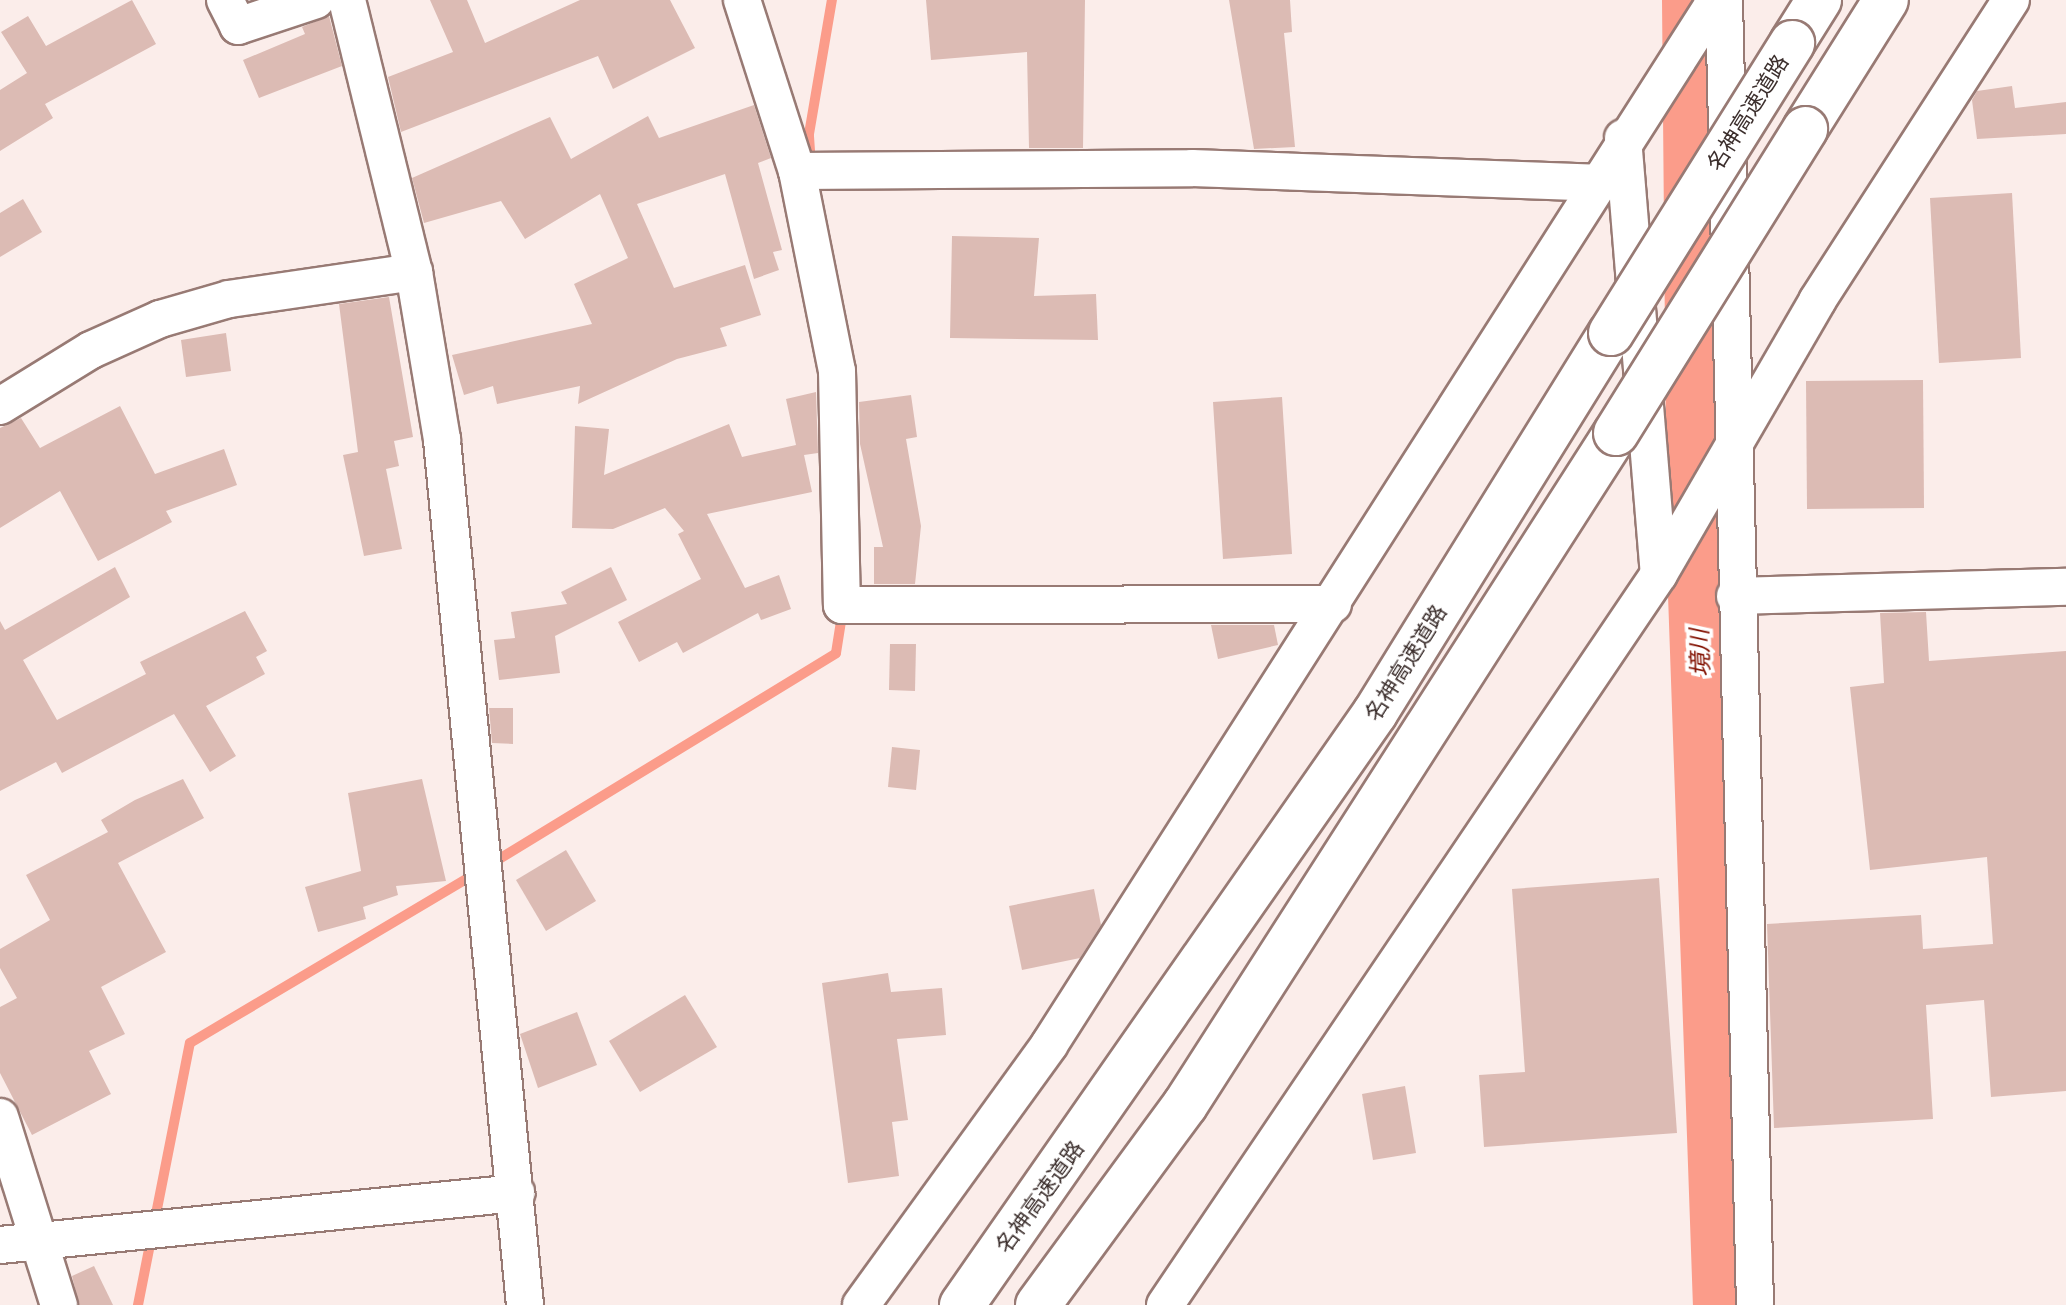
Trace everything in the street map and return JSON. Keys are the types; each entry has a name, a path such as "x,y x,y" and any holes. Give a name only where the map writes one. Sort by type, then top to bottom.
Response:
{"highway":[{"name":"名神高速道路","path":"962,1305 1275,861 1819,0"},
{"path":"1038,1305 1185,1105 1325,891 1886,0"}],"street":[{"path":"225,0 238,26 316,0"},
{"path":"347,0 414,272 443,455 525,1305"},
{"path":"742,0 797,171 837,371 842,605 1333,604"},
{"path":"861,1305 1040,1057 1333,604 1629,130 1716,0"},
{"path":"1724,0 1731,450 1755,1305"},
{"path":"1165,1305 1659,574 1817,301 2011,0"},
{"path":"1629,130 1659,574"},
{"path":"797,171 1192,168 1597,183"},
{"path":"0,406 91,350 160,319 229,299 414,272"},
{"path":"1735,596 2066,587"},
{"path":"0,1117 59,1305"},
{"path":"0,1245 39,1236 516,1193"}],"building":[{"path":"132,0 156,44 45,104 53,118 0,151 0,90 27,73 1,32 28,16 46,46"},
{"path":"430,0 467,0 485,43 580,0 670,0 695,48 613,89 598,56 401,132 388,77 453,52"},
{"path":"926,0 1085,0 1083,148 1029,148 1027,52 931,60"},
{"path":"1229,0 1290,0 1292,32 1284,33 1295,147 1254,149"},
{"path":"329,16 342,66 259,98 243,60 305,34 302,27"},
{"path":"2012,86 2015,108 2066,102 2066,134 1977,139 1972,100 1977,91"},
{"path":"754,105 771,158 758,163 782,250 773,252 779,270 754,279 725,174 637,204 674,288 745,265 761,315 720,328 727,346 677,359 578,404 580,386 497,404 493,386 464,395 452,355 592,324 574,284 628,258 600,194 525,239 501,201 424,223 412,178 550,117 571,159 648,116 659,138"},
{"path":"2012,193 2021,358 1939,363 1930,198"},
{"path":"23,199 42,232 0,257 0,213"},
{"path":"952,236 1039,238 1034,296 1096,294 1098,340 950,338"},
{"path":"389,297 413,437 394,441 399,466 386,469 402,549 364,556 343,455 358,452 339,304"},
{"path":"226,333 231,371 186,377 181,340"},
{"path":"1923,380 1924,508 1807,509 1806,381"},
{"path":"816,392 818,453 804,455 812,492 707,514 745,588 779,575 791,609 761,620 758,613 683,653 677,642 639,662 618,622 701,579 678,534 684,531 665,508 613,529 572,528 575,426 609,429 604,475 729,424 742,457 796,445 786,399"},
{"path":"911,395 917,437 906,439 921,526 915,584 874,584 874,547 883,547 860,444 859,402"},
{"path":"1282,397 1292,554 1223,559 1213,402"},
{"path":"120,406 155,474 224,449 237,485 166,511 172,522 98,561 60,491 0,528 0,428 21,418 40,448"},
{"path":"115,567 130,597 23,660 57,720 146,674 140,662 245,611 267,651 256,657 265,674 206,706 236,756 210,772 174,714 62,773 56,762 0,791 0,621 5,630"},
{"path":"611,567 627,600 555,636 560,673 499,680 494,640 515,638 511,612 567,604 561,592"},
{"path":"1926,612 1929,661 2066,651 2066,1091 1991,1097 1984,1000 1926,1005 1933,1119 1774,1128 1767,924 1921,915 1923,949 1993,944 1987,857 1870,870 1850,687 1884,683 1880,613"},
{"path":"1211,625 1274,625 1278,645 1218,659"},
{"path":"890,644 916,644 915,691 889,690"},
{"path":"489,708 513,708 513,744 492,743"},
{"path":"892,747 920,750 916,790 888,787"},
{"path":"183,779 204,818 118,863 166,952 101,987 125,1034 89,1051 111,1094 32,1135 0,1073 0,1007 17,998 0,968 0,949 50,920 26,875 108,832 101,820 135,800"},
{"path":"422,779 446,881 396,886 398,895 363,907 366,919 318,932 305,887 361,871 348,793"},
{"path":"566,850 596,901 546,931 516,880"},
{"path":"1659,878 1677,1133 1484,1147 1479,1075 1525,1072 1512,889"},
{"path":"1094,889 1101,925 1080,958 1022,970 1009,906"},
{"path":"888,973 891,992 942,988 946,1035 897,1039 908,1120 892,1122 899,1176 848,1183 822,983"},
{"path":"685,995 717,1047 640,1092 609,1041"},
{"path":"577,1012 597,1065 538,1088 520,1034"},
{"path":"1405,1086 1416,1153 1373,1160 1362,1094"},
{"path":"94,1266 113,1305 79,1305 72,1276"}],"waterway":[{"path":"811,165 809,134 832,0"},
{"name":"境川","path":"1692,0 1697,566 1723,1305"},
{"path":"491,864 836,653 843,609"},
{"path":"138,1305 190,1043 478,872"}]}
